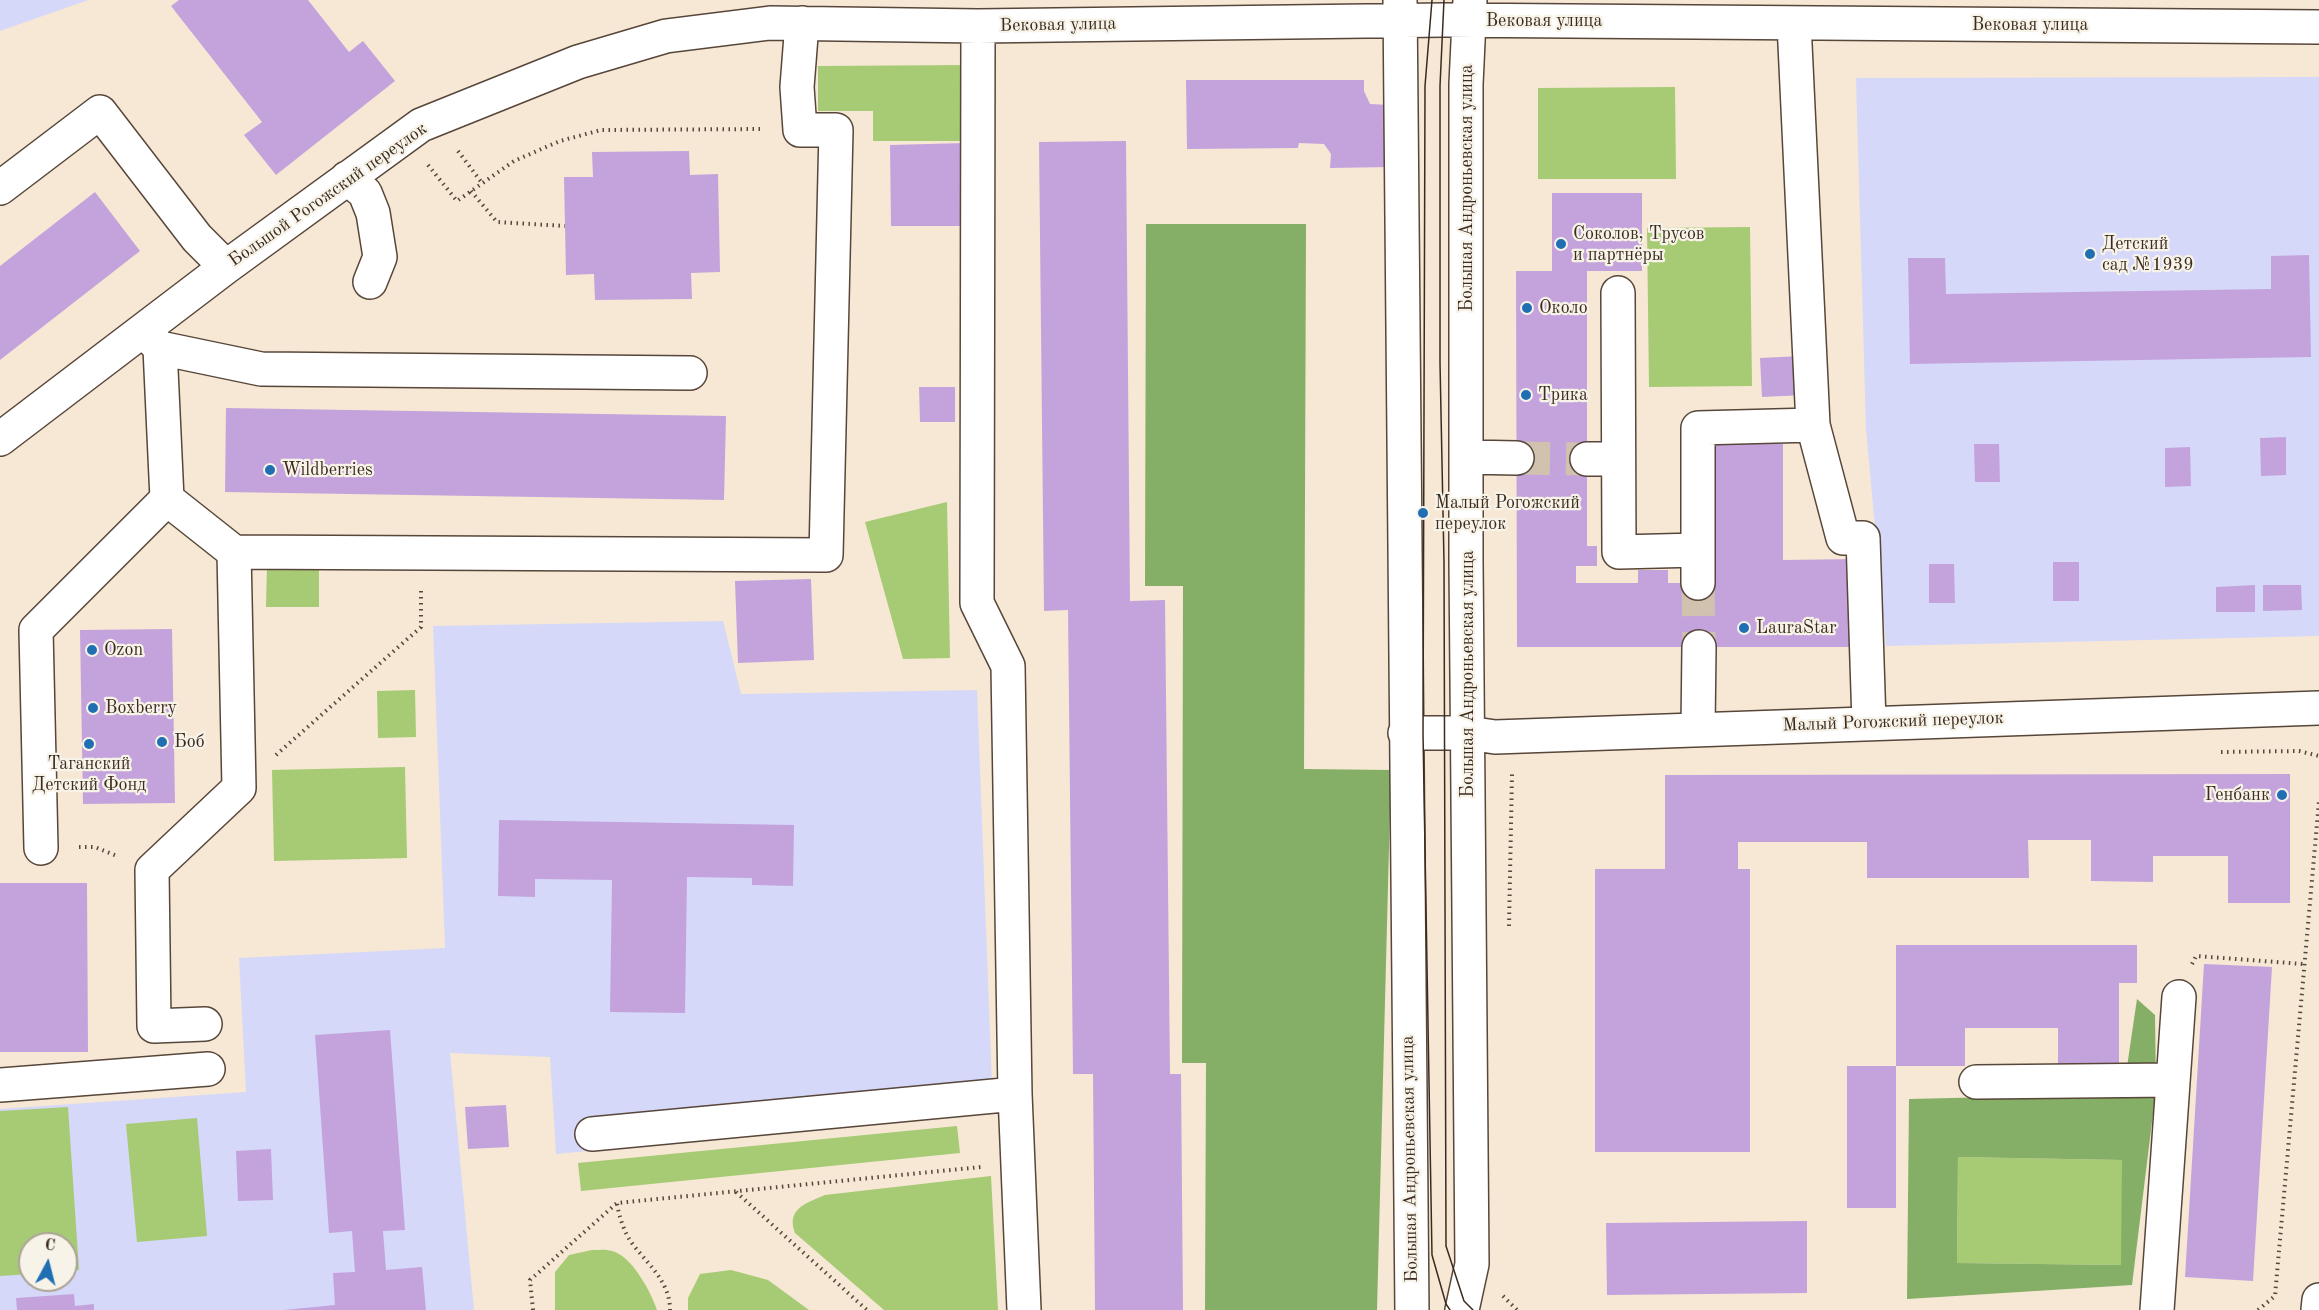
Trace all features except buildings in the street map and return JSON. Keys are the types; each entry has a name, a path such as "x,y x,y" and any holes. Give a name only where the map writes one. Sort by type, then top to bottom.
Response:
{"street":[{"name":"Вековая улица","path":"768,12 802,23 978,26 1095,12 1470,10 1794,23 1920,12 2319,27"},
{"name":"Большая Андроньевская улица","path":"1462,1310 1472,1264 1466,84 1470,10"},
{"name":"Большая Андроньевская улица","path":"1400,11 1412,1310"},
{"name":"Большой Рогожский переулок","path":"0,439 152,339 226,267 421,125 578,62 666,36 768,12"},
{"path":"690,373 261,369 152,339 167,499 234,552 826,555 836,130 800,130 797,87 802,23"},
{"path":"1794,23 1813,425 1843,538 1863,538 1869,723"},
{"path":"978,26 977,603 1008,666 1015,1094 1024,1310"},
{"path":"0,188 100,112 197,238 226,267"},
{"path":"347,178 365,193 373,213 380,257 370,282"},
{"path":"1618,293 1603,459 1619,552 1698,550"},
{"path":"1698,583 1698,428 1813,425"},
{"path":"1467,457 1517,458"},
{"path":"41,848 36,630 167,499"},
{"path":"205,1024 154,1026 152,870 239,788 234,552"},
{"path":"1698,728 1699,647"},
{"name":"Малый Рогожский переулок","path":"1405,733 1495,737 1698,728 2319,708"},
{"path":"2157,1310 2179,997"},
{"path":"0,1085 208,1069"},
{"path":"1976,1082 2173,1080"},
{"path":"592,1134 1015,1094"},
{"path":"2318,1310 2319,1300"}],"path":[{"path":"427,164 457,201 514,161 560,141 601,130 800,130"},
{"path":"454,145 482,183"},
{"path":"471,191 497,222 565,226"},
{"path":"239,788 421,627 421,553"},
{"path":"2216,752 2299,751 2319,756"},
{"path":"1509,927 1512,771"},
{"path":"2258,1310 2275,1296 2319,801"},
{"path":"2179,997 2196,956 2303,964"},
{"path":"533,1310 530,1280 617,1203 1017,1164"},
{"path":"735,1192 867,1310"},
{"path":"617,1203 621,1225 634,1246 655,1268 670,1300 670,1310"},
{"path":"1504,1286 1503,1298 1517,1310"}],"shaded area":[{"path":"0,0 88,0 0,31"},
{"name":"Детский сад №1939","path":"2319,77 2319,636 1886,646 1866,429 1856,78"},
{"path":"723,621 741,694 977,690 993,1113 556,1154 550,1057 450,1053 474,1310 0,1310 0,1109 246,1092 239,958 445,948 433,626"}],"green space":[{"path":"971,65 972,141 873,141 873,111 818,111 818,66"},
{"path":"1675,87 1676,179 1538,179 1538,88"},
{"path":"1146,224 1306,224 1304,769 1391,770 1377,1310 1205,1310 1206,1063 1182,1063 1183,586 1145,586"},
{"path":"1750,227 1752,386 1649,387 1647,228"},
{"path":"947,502 950,658 903,659 865,522"},
{"path":"267,566 319,567 319,607 266,607"},
{"path":"415,690 416,737 378,738 377,691"},
{"path":"405,767 407,858 274,861 272,770"},
{"path":"2137,999 2155,1015 2156,1089 2132,1285 1907,1299 1909,1099 2123,1094","holes":["1958,1157 2122,1160 2121,1265 1957,1263"]},
{"path":"68,1107 76,1232 18,1232 18,1275 0,1276 0,1111"},
{"path":"197,1118 207,1236 137,1242 126,1124"},
{"path":"957,1126 960,1153 581,1191 578,1163"},
{"path":"1958,1157 2122,1160 2122,1265 1957,1263"},
{"path":"991,1176 998,1310 884,1310 795,1233 793,1218 796,1213 805,1204 825,1195"},
{"path":"592,1250 612,1251 627,1260 645,1285 657,1310 555,1310 555,1272 569,1255"},
{"path":"731,1270 768,1280 809,1310 688,1310 688,1298 700,1274"}],"tunnel":[{"path":"1517,458 1587,459"},
{"path":"1698,583 1699,647"}],"tram line":[{"path":"1432,0 1425,86 1423,733 1432,1255 1446,1304 1450,1310"},
{"path":"1444,0 1440,86 1440,363 1444,562 1446,1246 1464,1301 1473,1310"}],"place":[{"name":"Соколов, Трусов и партнёры","path":"1561,244"},
{"name":"Детский сад №1939","path":"2090,254"},
{"name":"Около","path":"1527,308"},
{"name":"Трика","path":"1526,395"},
{"name":"Wildberries","path":"270,470"},
{"name":"Малый Рогожский переулок","path":"1423,513"},
{"name":"LauraStar","path":"1744,628"},
{"name":"Ozon","path":"92,650"},
{"name":"Boxberry","path":"93,708"},
{"name":"Боб","path":"162,742"},
{"name":"Таганский Детский Фонд","path":"89,744"},
{"name":"Генбанк","path":"2282,795"}]}
